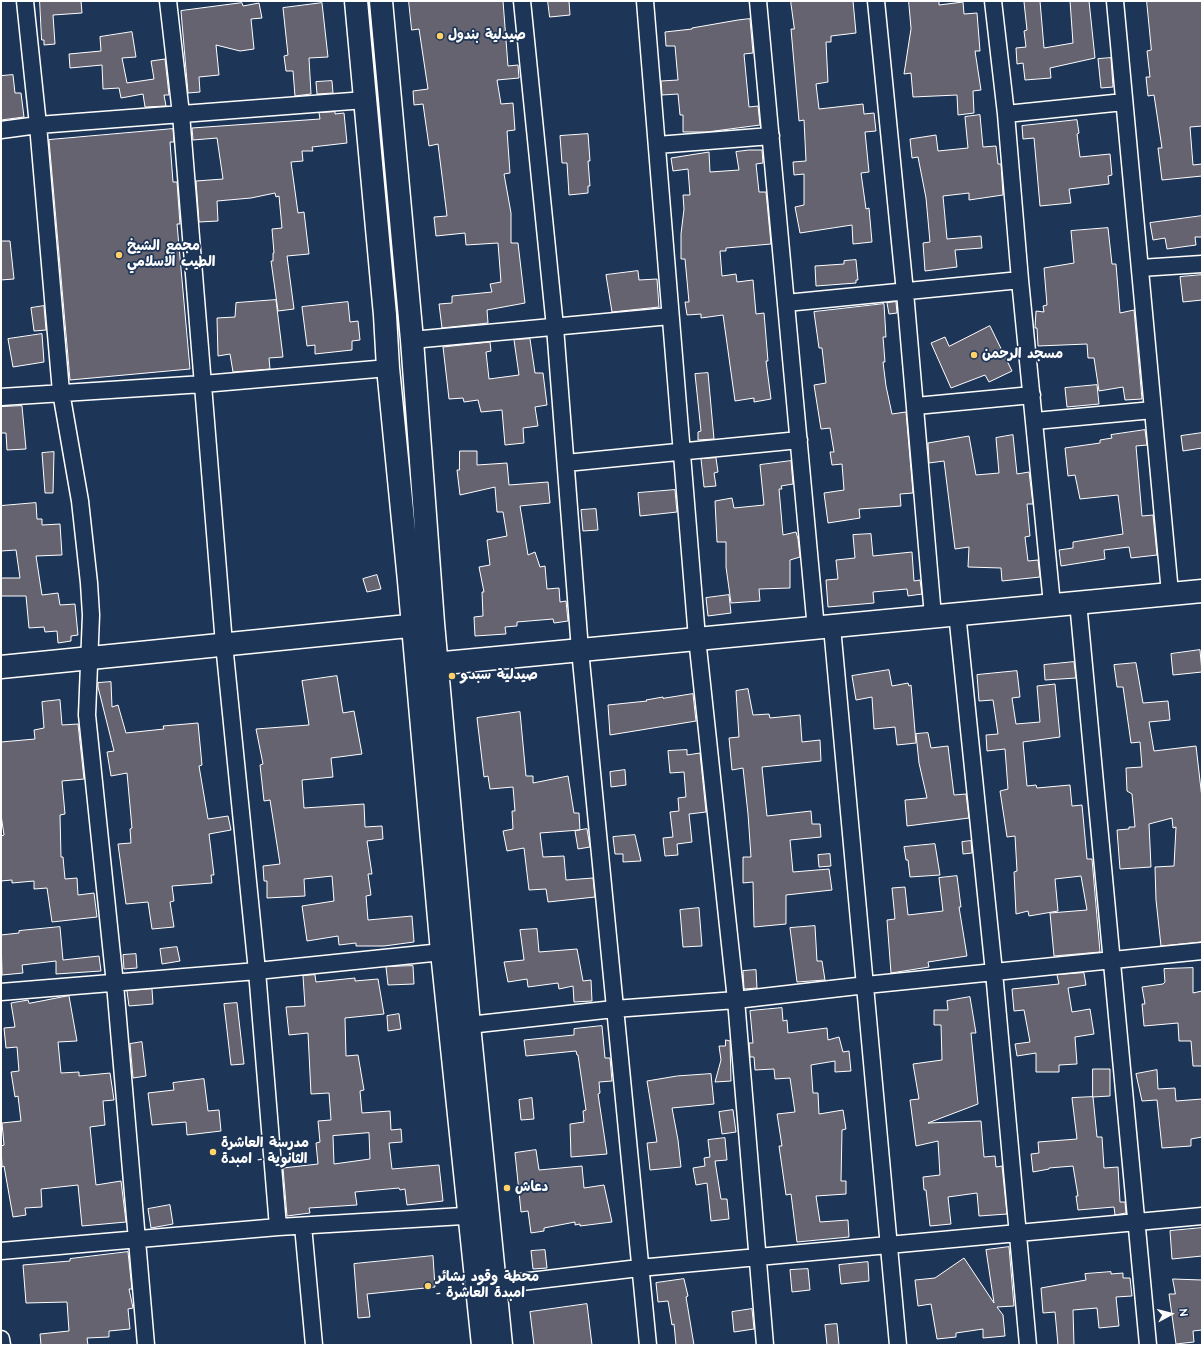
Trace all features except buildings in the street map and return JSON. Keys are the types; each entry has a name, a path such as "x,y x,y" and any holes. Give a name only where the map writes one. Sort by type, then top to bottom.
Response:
{"main road":[{"path":"356,1 388,368 423,624 469,1025 480,1215 483,1345"},
{"path":"381,1 412,340 423,624"},
{"path":"427,665 697,638 824,628 957,613 1202,591"},
{"path":"1,668 423,624"},
{"path":"427,665 442,952 480,1215 496,1285 501,1345"}],"street":[{"path":"25,1 38,125 61,392 86,548 91,615 87,714 116,984 146,1345"},
{"path":"168,1 181,114 224,644 257,971 278,1227"},
{"path":"522,1 555,327 580,650 639,1268 648,1345"},
{"path":"645,1 697,638 736,1000 757,1258 766,1345"},
{"path":"758,1 799,440 824,628 866,984 888,1246 898,1345"},
{"path":"876,1 916,406 932,616"},
{"path":"993,1 1006,114 1020,280 1052,604"},
{"path":"1115,1 1170,593"},
{"path":"1,130 38,125 365,100"},
{"path":"1006,114 1124,102"},
{"path":"657,145 771,136"},
{"path":"1140,268 1202,264"},
{"path":"786,303 1020,280"},
{"path":"412,340 670,316"},
{"path":"1,397 202,384 388,368"},
{"path":"916,406 1032,395"},
{"path":"1035,421 1153,410"},
{"path":"566,463 799,440"},
{"path":"1078,602 1148,1345"},
{"path":"957,613 994,972 1028,1345"},
{"path":"469,1025 614,1008 736,1000 866,984 1202,951"},
{"path":"1,992 116,984 442,952"},
{"path":"1,1251 278,1227 480,1215"},
{"path":"496,1285 639,1268 1202,1216"},
{"path":"303,1226 314,1345"},
{"path":"1,1339 2,1345"}],"place":[{"name":"صيدلية بندول","path":"440,36"},
{"name":"مجمع الشيخ الطيب الاسلامي","path":"119,255"},
{"name":"مسجد الرحمن","path":"974,355"},
{"name":"صيدلية سبدو","path":"452,676"},
{"name":"مدرسة العاشرة الثانوية - امبدة","path":"213,1152"},
{"name":"دعاش","path":"507,1188"},
{"name":"محطة وقود بشائر - امبدة العاشرة","path":"428,1286"}]}
